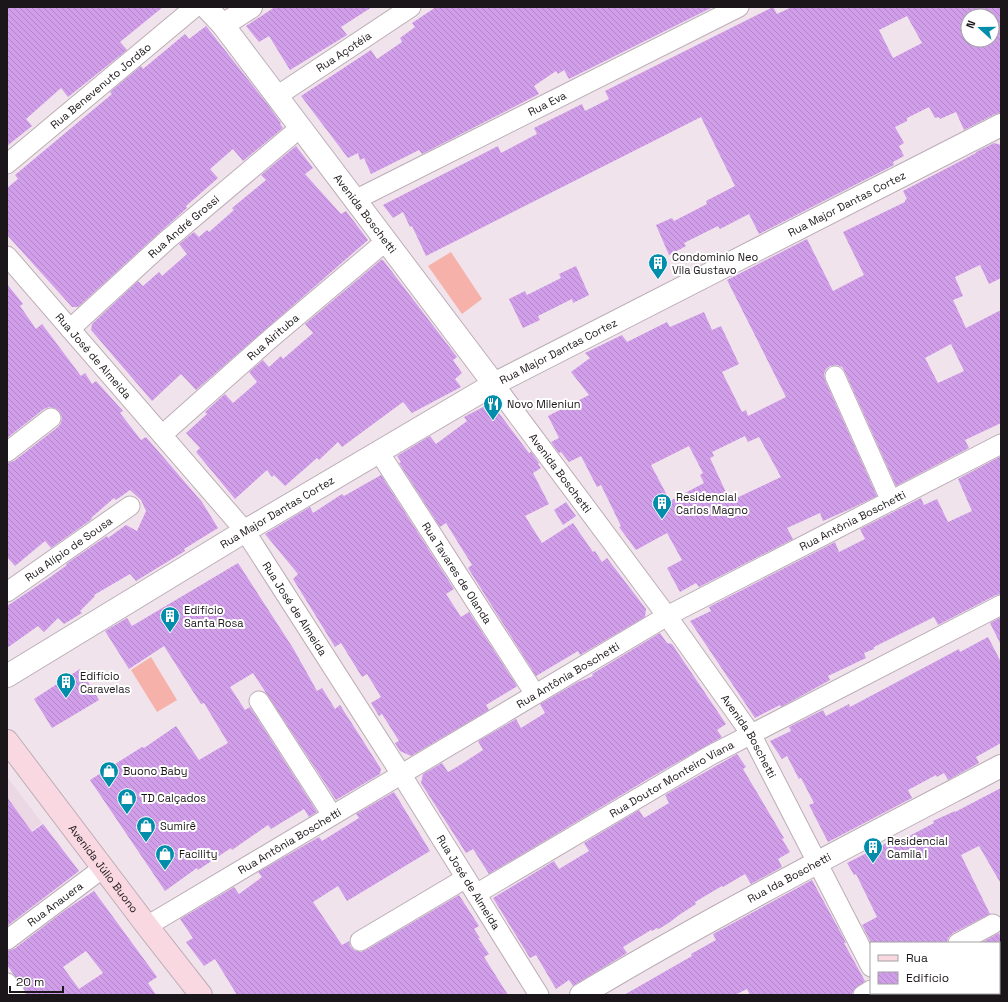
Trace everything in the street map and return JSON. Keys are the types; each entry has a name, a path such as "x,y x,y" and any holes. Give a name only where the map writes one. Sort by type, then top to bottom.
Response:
{"main road":[{"name":"Avenida Júlio Buono","path":"7,741 201,995"}],"street":[{"name":"Rua Benevenuto Jordão","path":"7,164 195,7"},
{"name":"Avenida Boschetti","path":"206,7 224,25 494,384 667,616 751,734 870,965"},
{"path":"224,25 251,7"},
{"name":"Rua Açotéia","path":"277,96 411,7"},
{"name":"Rua Eva","path":"355,200 739,7"},
{"name":"Rua Major Dantas Cortez","path":"7,676 245,531 494,384 1001,125"},
{"name":"Rua André Grossi","path":"70,329 167,240 301,127"},
{"name":"Rua Airituba","path":"162,435 270,339 386,241"},
{"name":"Rua José de Almeida","path":"7,256 245,531 401,774 539,995"},
{"path":"835,376 892,501"},
{"path":"7,452 51,418"},
{"name":"Rua Antônia Boschetti","path":"147,926 667,616 1001,444"},
{"name":"Rua Tavares de Olanda","path":"379,452 535,694"},
{"name":"Rua Alípio de Sousa","path":"7,592 130,506"},
{"name":"Rua Doutor Monteiro Viana","path":"476,894 704,759 1001,606"},
{"path":"259,701 332,815"},
{"name":"Rua Ida Boschetti","path":"581,995 649,954 1001,766"},
{"name":"Rua Anauera","path":"7,940 103,868"},
{"path":"360,941 466,878"},
{"path":"960,942 993,924"},
{"path":"7,983 16,995"}],"shaded area":[{"path":"451,252 482,299 462,314 428,266"},
{"path":"151,657 177,700 157,712 131,670"},
{"path":"7,777 42,823 7,849"}],"building":[{"path":"7,7 163,7 120,42 127,50 68,97 61,88 26,119 32,126 7,146"},
{"path":"275,7 372,7 341,27 347,35 290,70 269,36 259,42 246,26"},
{"path":"436,7 713,7 569,79 564,70 558,74 556,71 534,86 539,94 422,154 419,150 371,174 364,158 360,160 358,153 348,158 301,96 371,50 377,59 402,42 400,38 415,27 412,23"},
{"path":"773,7 777,14 792,7 1001,7 1001,113 995,114 964,130 956,112 940,119 939,117 935,118 929,107 907,118 907,121 895,127 904,143 899,146 904,156 893,162 894,165 759,234 749,214 720,229 718,226 684,243 686,246 669,255 656,225 672,218 674,221 707,204 706,201 735,186 701,117 426,256 412,226 410,227 403,212 393,218 383,205 498,146 501,153 537,134 534,128 582,104 585,111 609,99 605,91","holes":["907,16 922,43 893,58 879,30"]},
{"path":"206,26 268,105 283,128 243,161 233,149 210,169 218,178 78,307 72,307 7,235 7,188 18,179 15,175 112,94 110,92 141,66 143,69 185,34 189,39"},
{"path":"994,143 1001,145 1001,278 989,284 980,265 955,277 963,296 953,300 966,328 1001,310 1001,423 965,440 969,448 896,486 845,372 842,367 837,365 830,366 826,369 824,374 825,380 877,496 823,521 820,513 787,528 793,539 699,587 696,583 680,592 667,568 682,560 667,533 636,550 619,527 621,526 601,485 597,487 581,456 569,462 561,452 559,453 551,442 559,438 548,416 589,395 571,372 590,358 585,353 622,335 627,342 667,322 670,327 704,312 712,330 721,326 739,364 722,372 742,412 746,410 748,416 786,397 727,280 807,239 833,291 864,275 843,232 905,202 907,199 903,191","holes":["951,344 964,371 938,383 925,358","745,436 748,442 759,437 781,477 730,501 710,458 714,456 712,452","689,446 703,473 700,475 704,483 670,501 651,465"]},
{"path":"296,146 313,168 305,174 341,214 346,211 368,240 196,390 181,374 152,401 91,330 92,324 138,281 143,286 159,272 162,276 187,254 179,244 194,232 199,237 207,230 209,232 234,210 232,208 266,180 261,175"},
{"path":"381,260 383,260 457,357 453,360 462,373 455,379 461,387 412,413 403,402 342,447 338,442 319,460 317,458 285,486 274,475 272,477 267,470 235,499 196,452 200,448 186,433 207,414 205,412 225,394 233,403 257,382 249,372 263,360 269,367 281,356 283,359 313,333 305,324"},
{"path":"576,266 589,295 573,303 572,299 538,316 540,320 523,328 509,299 525,291 527,295 561,278 559,274"},
{"path":"7,284 23,304 20,306 36,329 42,324 81,376 85,373 92,384 96,381 123,411 120,413 141,440 146,437 202,502 218,528 184,549 185,551 136,581 130,574 94,595 95,596 80,611 82,613 64,624 58,618 44,632 38,626 7,648 7,606 107,536 108,538 126,525 137,531 146,511 141,500 130,490 116,500 114,498 91,518 92,519 51,548 45,541 15,566 7,557 7,463 14,461 58,427 61,423 62,417 59,411 55,408 49,407 44,409 7,438"},
{"path":"492,404 529,453 531,452 541,468 533,473 549,504 525,516 542,543 573,523 593,552 595,551 602,562 607,558 646,609 645,617 580,655 578,651 536,676 468,568 472,565 446,523 440,527 399,463 401,462 397,456 430,436 436,444 467,421 464,417"},
{"path":"1001,456 1001,594 996,595 938,625 934,617 874,647 874,649 864,653 866,658 828,676 830,680 781,707 780,705 755,718 690,621 711,611 709,607 835,542 839,552 865,539 860,529 921,498 924,505 937,499 948,522 972,511 958,479"},
{"path":"381,475 454,589 446,594 461,617 469,612 517,686 486,705 489,710 411,756 400,751 395,743 399,741 382,714 379,716 371,703 381,697 367,674 362,677 341,643 335,647 293,579 298,574 265,534 310,507 313,513 342,494 344,496"},
{"path":"566,502 576,516 563,525 554,510"},
{"path":"238,563 293,648 317,691 322,688 335,709 340,705 381,769 380,774 336,800 253,673 230,687 245,710 250,707 317,812 309,817 304,809 271,829 268,825 232,850 231,848 198,870 197,868 165,891 90,780 142,747 144,748 176,726 199,760 228,743 204,703 201,704 164,646 129,669 105,631 127,618 132,626"},
{"path":"1001,617 1001,645 990,623"},
{"path":"660,633 667,643 672,644 726,724 717,730 722,737 653,776 489,874 473,849 466,853 421,783 423,774 442,763 448,772 460,765 483,750 478,741 516,719 521,728 545,713 540,704 578,682 593,676 592,674"},
{"path":"988,637 1001,662 1001,743 976,757 979,763 948,780 944,773 937,777 936,775 908,790 912,798 828,842 809,805 814,803 801,778 799,779 787,756 782,759 770,741 791,731 789,727 823,710 826,716 849,704 850,707 959,649 960,652"},
{"name":"Edifício Caravelas","path":"80,669 99,700 52,728 34,699"},
{"path":"737,754 746,767 743,769 784,838 782,839 790,852 778,859 782,867 751,884 745,874 723,887 722,886 695,902 696,904 659,929 657,928 652,931 651,930 623,947 627,953 573,986 569,980 556,989 536,955 530,958 493,898 554,861 559,869 589,851 584,843 639,810 644,818 669,803 665,795"},
{"path":"1001,788 1001,884 979,846 961,855 990,914 953,933 948,938 947,942 870,942 862,925 877,917 856,874 854,875 847,863 894,839 896,843 934,823 933,821 955,812"},
{"path":"394,792 430,851 347,901 338,886 313,902 342,945 349,941 350,946 354,950 361,952 459,895 479,926 474,929 480,938 478,938 489,954 484,957 508,995 237,995 215,959 204,966 186,942 193,938 180,919 234,887 239,894 262,877 258,872 319,837 322,841 359,818 356,814"},
{"path":"7,797 32,832 43,824 79,871 7,926"},
{"path":"812,880 865,981 854,990 852,994 750,995 747,989 735,995 624,995 692,956 691,954 716,940 713,934"},
{"path":"94,891 157,977 148,983 156,995 28,995 7,965 7,951 14,949 68,908 67,909","holes":["86,951 103,973 79,989 63,967"]},
{"path":"999,933 1001,937 1001,943 983,942"}],"place":[{"name":"Condominio Neo Vila Gustavo","path":"658,280"},
{"name":"Novo Mileniun","path":"493,421"},
{"name":"Residencial Carlos Magno","path":"662,520"},
{"name":"Edifício Santa Rosa","path":"170,633"},
{"name":"Edifício Caravelas","path":"66,699"},
{"name":"Buono Baby","path":"109,788"},
{"name":"TD Calçados","path":"127,815"},
{"name":"Sumirê","path":"146,843"},
{"name":"Residencial Camila I","path":"873,864"},
{"name":"Facility","path":"165,871"}]}
